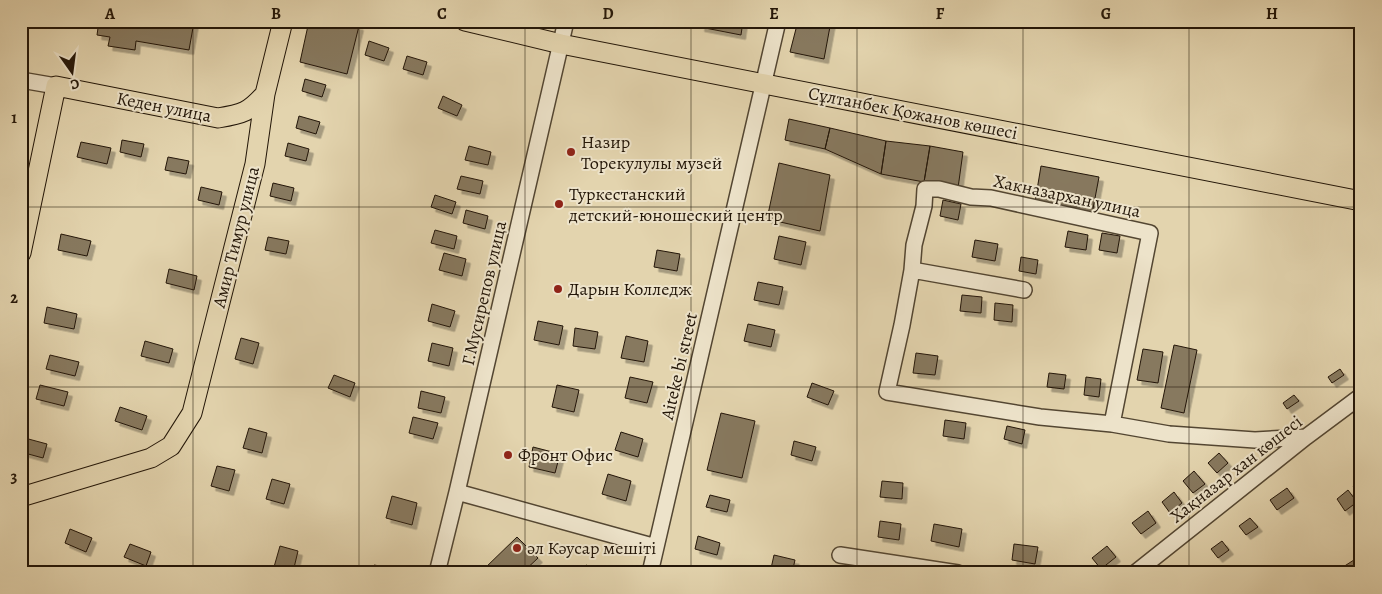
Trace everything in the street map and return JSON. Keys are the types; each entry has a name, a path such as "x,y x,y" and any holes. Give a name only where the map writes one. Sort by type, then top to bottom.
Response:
{"main road":[{"name":"Амир Тимур улица","path":"21,497 151,458 171,446 192,413 255,164 265,94 283,21"},
{"name":"Сұлтанбек Қожанов көшесі","path":"465,21 561,44 1361,201"},
{"name":"Кеден улица","path":"56,86 218,118 238,115 253,107 265,94"},
{"path":"21,253 56,86"}],"street":[{"name":"Г.Мусирепов улица","path":"437,573 566,21"},
{"name":"Aiteke bi street","path":"650,573 778,21"},
{"path":"21,80 56,86"},
{"name":"Хакназархан улица","path":"1112,424 1150,233 991,198 939,189 925,189 924,206 914,245 912,270 902,326 887,392 1040,417 1112,424 1169,434 1255,440 1306,438"},
{"path":"912,270 1024,290"},
{"name":"Хақназар хан көшесі","path":"1135,573 1361,396"},
{"path":"457,492 656,547"},
{"path":"840,555 958,573"}],"building":[{"path":"99,21 198,21 197,23 194,22 189,50 136,41 135,50 108,46 110,37 97,35"},
{"path":"309,21 338,21 359,26 347,74 300,62"},
{"path":"701,21 743,21 741,35 700,27"},
{"path":"798,21 831,21 824,59 790,52"},
{"path":"369,41 389,48 384,61 365,55"},
{"path":"407,56 427,62 423,75 403,69"},
{"path":"305,79 326,85 322,97 302,91"},
{"path":"443,96 462,105 457,116 438,108"},
{"path":"299,116 320,122 316,134 296,128"},
{"path":"789,119 830,128 825,149 785,140"},
{"path":"830,128 886,141 881,174 825,149"},
{"path":"122,140 144,144 141,157 120,152"},
{"path":"886,141 930,146 924,182 881,174"},
{"path":"81,142 111,148 107,164 77,157"},
{"path":"288,143 309,149 306,161 285,156"},
{"path":"469,146 491,152 488,165 465,160"},
{"path":"930,146 963,152 958,188 924,182"},
{"path":"168,157 189,161 186,174 165,170"},
{"path":"779,163 830,175 820,231 767,219"},
{"path":"1041,166 1099,177 1092,214 1035,202"},
{"path":"461,176 483,181 480,194 457,189"},
{"path":"273,183 294,188 291,201 270,196"},
{"path":"201,187 222,192 219,205 198,200"},
{"path":"435,195 456,202 452,214 431,207"},
{"path":"943,200 961,204 958,220 940,216"},
{"path":"466,210 488,216 485,229 463,223"},
{"path":"435,230 457,236 454,249 431,243"},
{"path":"1068,231 1088,235 1086,250 1065,247"},
{"path":"1102,233 1120,236 1117,253 1099,250"},
{"path":"61,234 91,241 87,256 58,250"},
{"path":"779,236 806,242 801,265 774,259"},
{"path":"268,237 289,241 286,254 265,250"},
{"path":"975,240 998,244 995,261 972,257"},
{"path":"657,250 680,254 677,271 654,267"},
{"path":"444,253 466,259 462,276 439,270"},
{"path":"1021,257 1038,260 1036,274 1019,271"},
{"path":"169,269 197,276 194,290 166,283"},
{"path":"758,282 783,287 779,305 754,300"},
{"path":"962,295 982,297 981,313 960,311"},
{"path":"995,303 1013,305 1012,322 994,320"},
{"path":"432,304 455,311 450,327 428,321"},
{"path":"47,307 77,314 74,329 44,323"},
{"path":"538,321 563,326 559,345 534,340"},
{"path":"748,324 775,330 771,347 744,341"},
{"path":"575,328 598,332 595,349 573,346"},
{"path":"626,336 648,341 644,362 621,358"},
{"path":"241,338 259,343 253,364 235,359"},
{"path":"145,341 173,349 169,363 141,356"},
{"path":"432,343 453,348 449,366 428,361"},
{"path":"1174,345 1197,350 1184,413 1161,408"},
{"path":"1143,349 1163,352 1158,383 1137,380"},
{"path":"916,353 938,356 935,375 913,373"},
{"path":"50,355 79,362 75,376 46,369"},
{"path":"1340,369 1344,375 1332,383 1328,377"},
{"path":"1049,373 1066,375 1064,389 1047,387"},
{"path":"334,375 355,383 350,397 328,388"},
{"path":"630,377 653,382 647,403 625,398"},
{"path":"1086,377 1101,379 1099,397 1084,395"},
{"path":"812,383 834,391 828,405 807,397"},
{"path":"40,385 68,392 64,406 36,399"},
{"path":"557,385 579,390 574,412 552,407"},
{"path":"421,391 445,397 441,413 418,408"},
{"path":"1294,395 1299,401 1287,409 1283,403"},
{"path":"120,407 147,416 142,430 115,421"},
{"path":"721,413 755,421 742,478 707,470"},
{"path":"413,417 438,423 433,439 409,433"},
{"path":"945,420 966,423 964,439 943,436"},
{"path":"1007,426 1025,430 1022,444 1004,439"},
{"path":"249,428 267,433 262,453 243,448"},
{"path":"621,432 643,439 638,457 615,450"},
{"path":"21,437 47,444 43,458 21,452"},
{"path":"794,441 816,447 812,461 791,455"},
{"path":"533,447 560,454 555,473 529,467"},
{"path":"1219,453 1228,463 1217,473 1208,463"},
{"path":"217,466 235,470 229,491 211,486"},
{"path":"1194,471 1205,484 1193,493 1183,481"},
{"path":"608,474 631,481 626,501 602,494"},
{"path":"272,479 290,484 284,504 266,499"},
{"path":"1361,480 1361,496 1353,486"},
{"path":"882,481 903,483 902,499 880,497"},
{"path":"1287,488 1294,498 1277,510 1270,500"},
{"path":"1348,490 1357,502 1345,511 1337,499"},
{"path":"1174,492 1182,503 1170,513 1162,502"},
{"path":"710,495 730,500 727,512 706,507"},
{"path":"392,496 417,503 412,525 386,518"},
{"path":"1148,511 1156,523 1141,534 1132,523"},
{"path":"1250,518 1258,527 1246,535 1239,526"},
{"path":"880,521 901,524 899,540 878,537"},
{"path":"934,524 962,529 959,547 931,541"},
{"path":"70,529 92,538 86,552 65,543"},
{"path":"698,536 720,543 717,555 695,549"},
{"name":"әл Кәусар мешіті","path":"517,537 538,558 522,573 487,573 484,569"},
{"path":"1222,541 1229,550 1218,558 1211,549"},
{"path":"130,544 151,552 146,566 124,557"},
{"path":"1014,544 1038,547 1035,564 1012,560"},
{"path":"280,546 298,551 293,572 274,567"},
{"path":"1107,546 1116,557 1101,569 1092,558"},
{"path":"774,555 795,560 792,573 770,573"},
{"path":"1357,558 1361,564 1361,573 1347,573 1343,567"},
{"path":"374,565 397,569 396,573 373,573"},
{"path":"586,565 604,573 583,573"}],"place":[{"name":"Назир Торекулулы музей","path":"571,152"},
{"name":"Туркестанский детский-юношеский центр","path":"559,204"},
{"name":"Дарын Колледж","path":"558,289"},
{"name":"Фронт Офис","path":"508,455"},
{"name":"әл Кәусар мешіті","path":"517,548"}]}
